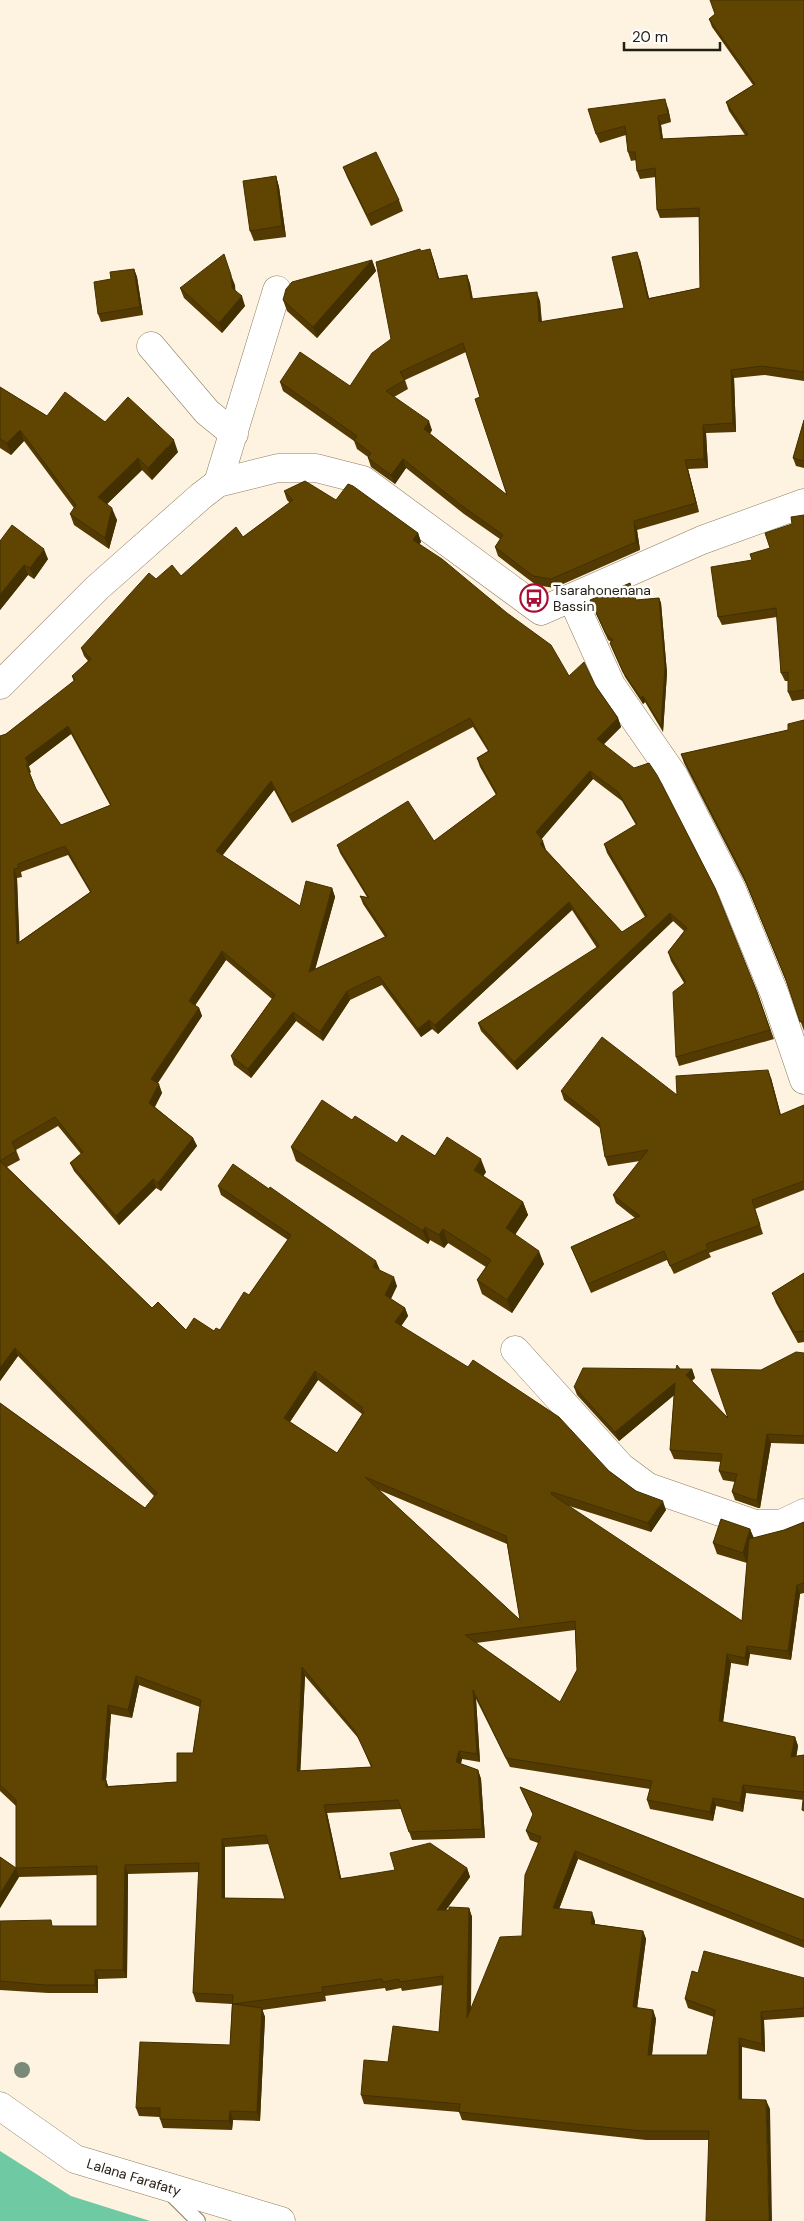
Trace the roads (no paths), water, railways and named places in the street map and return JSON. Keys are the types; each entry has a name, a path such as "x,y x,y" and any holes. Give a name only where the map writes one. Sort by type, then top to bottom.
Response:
{"street":[{"path":"218,483 277,290"},
{"path":"151,346 207,412 234,434"},
{"path":"0,685 97,588 201,496 218,483 278,468 316,468 363,480 541,611 702,540 804,504"},
{"path":"572,598 611,685 674,776 732,890 775,995 804,1080"},
{"path":"516,1350 620,1467 648,1487 755,1524 781,1524 804,1513"},
{"name":"Lalana Farafaty","path":"0,2106 75,2159 281,2221"}],"lane":[{"path":"163,2187 198,2221"}],"place":[{"name":"Tsarahonenana Bassin","path":"534,598"}]}
